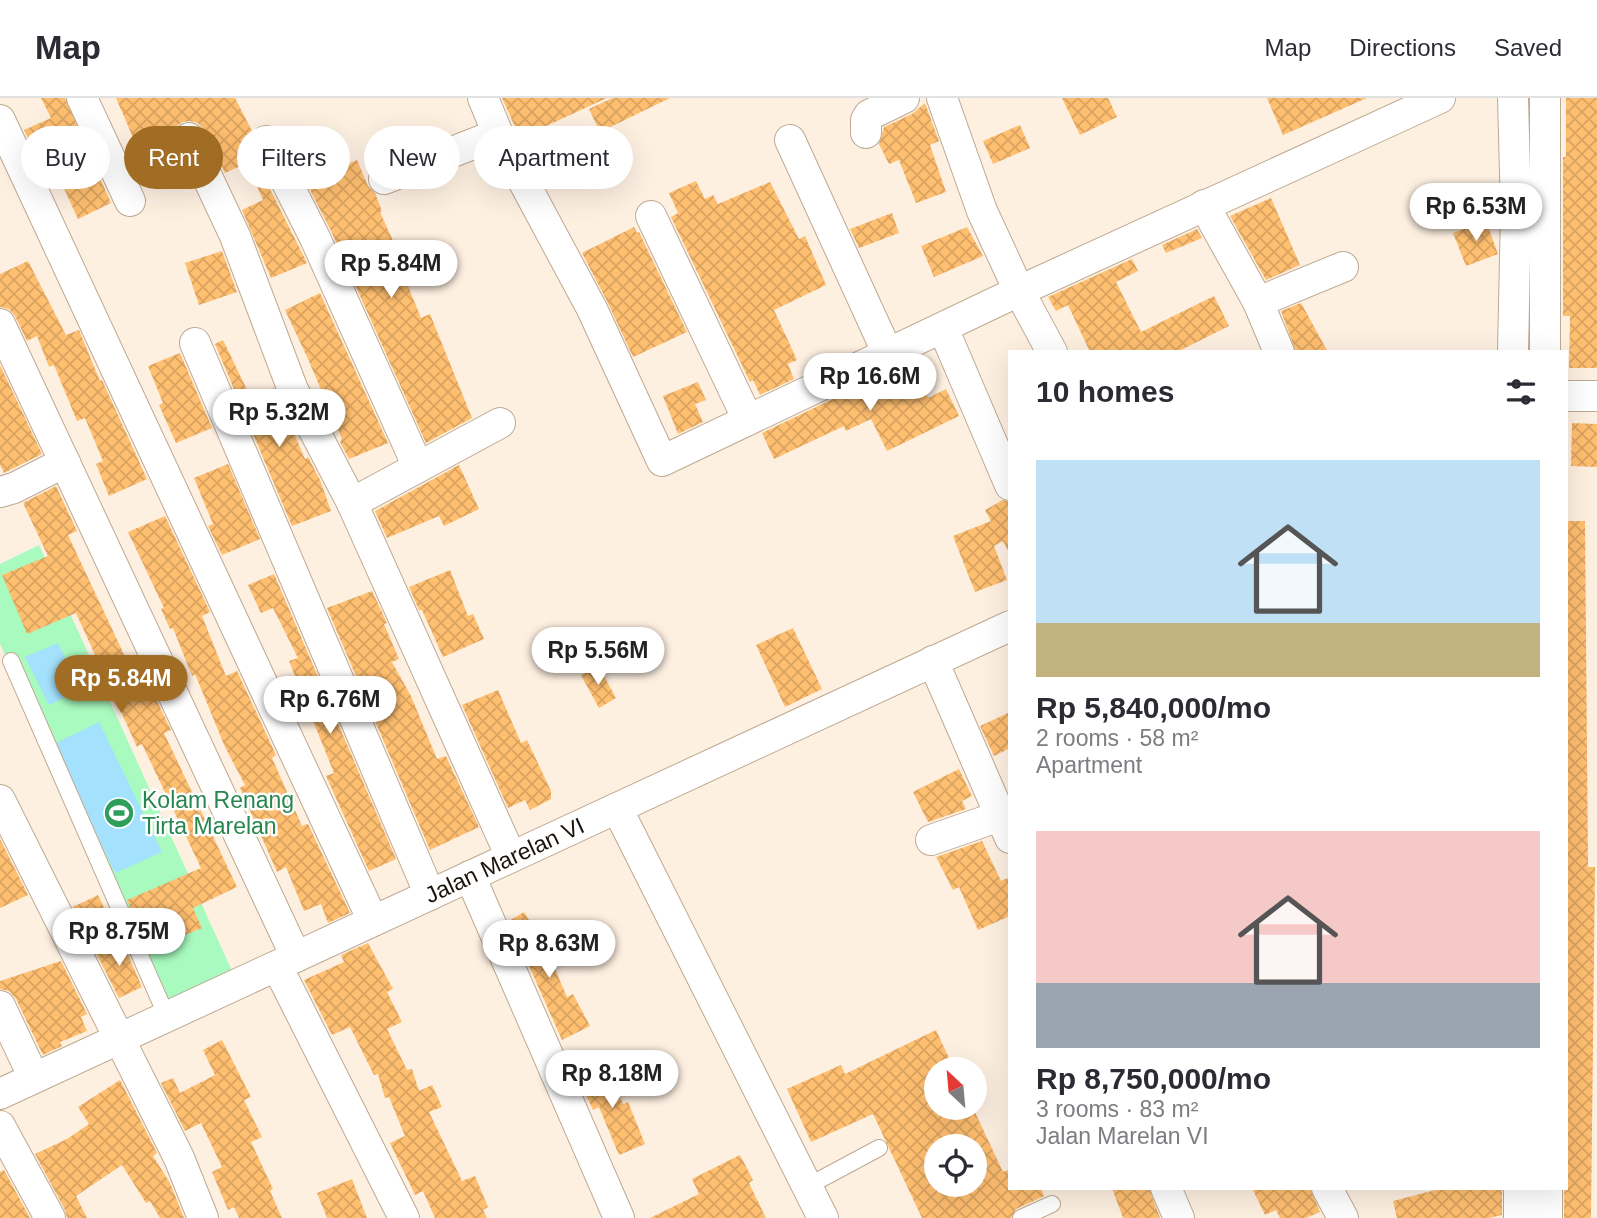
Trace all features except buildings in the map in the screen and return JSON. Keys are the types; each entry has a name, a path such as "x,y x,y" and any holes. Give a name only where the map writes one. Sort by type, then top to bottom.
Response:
{"street":[{"path":"82,98 130,201"},
{"path":"483,98 495,126"},
{"path":"866,133 866,120 869,115 904,98"},
{"path":"942,98 982,211 1019,291 1051,350"},
{"path":"528,189 592,309 662,461 1019,291 1440,98"},
{"path":"1513,98 1516,210 1513,350"},
{"path":"1545,98 1545,350"},
{"path":"0,120 373,921"},
{"path":"790,140 888,354"},
{"path":"213,189 235,236 293,390 352,503 511,857"},
{"path":"290,189 418,467"},
{"path":"1205,205 1258,302 1278,350"},
{"path":"651,216 748,420"},
{"path":"1258,302 1343,267"},
{"path":"0,324 65,462 286,961 404,1218"},
{"path":"943,328 1008,480"},
{"path":"195,344 430,895"},
{"path":"1568,396 1597,396"},
{"path":"352,503 500,423"},
{"path":"0,492 65,462"},
{"name":"Jalan Marelan VI","path":"0,1094 1008,627"},
{"path":"931,840 1005,827 933,661"},
{"path":"0,800 179,1158 203,1218"},
{"path":"617,808 823,1218"},
{"path":"470,876 619,1218"},
{"path":"0,1006 34,1078"},
{"path":"0,1126 50,1218"},
{"path":"1167,1190 1179,1218"},
{"path":"1328,1190 1343,1218"},
{"path":"1519,1190 1520,1218"},
{"path":"1546,1218 1547,1190"}],"lane":[{"path":"11,661 167,1017"},
{"path":"807,1186 879,1149"},
{"path":"1021,1218 1052,1204"}],"green space":[{"name":"Kolam Renang Tirta Marelan","path":"39,545 237,982 168,1014 0,644 0,564"}],"water":[{"path":"58,643 80,690 49,705 25,657"},
{"path":"99,722 162,852 115,873 54,744"}],"place":[{"name":"Kolam Renang Tirta Marelan","path":"119,813"}]}
